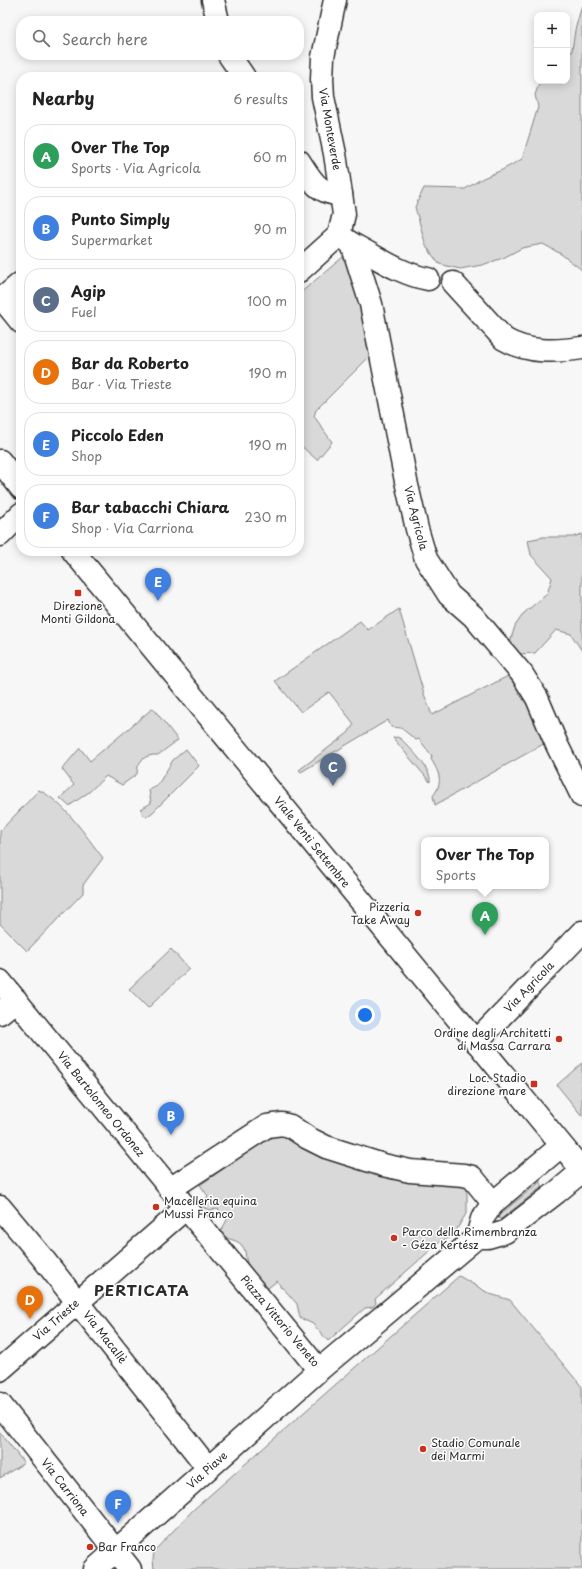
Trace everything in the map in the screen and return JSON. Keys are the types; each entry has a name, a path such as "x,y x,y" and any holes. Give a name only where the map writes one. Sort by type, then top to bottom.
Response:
{"street":[{"path":"213,0 217,16"},
{"name":"Via Monteverde","path":"335,0 323,57 322,79 323,97 342,194 346,239"},
{"path":"233,60 241,72"},
{"path":"304,168 316,185 323,190 333,194 342,194"},
{"path":"304,268 346,239 399,270 414,276 428,279"},
{"name":"Via Agricola","path":"346,239 371,304 406,481 417,529 426,559 449,595 473,616 522,674 537,698 557,745 582,796"},
{"path":"453,283 504,339 513,344 524,348 549,351 582,348"},
{"path":"16,287 1,298 16,316"},
{"path":"0,461 16,482"},
{"path":"0,536 16,519"},
{"name":"Viale Venti Settembre","path":"77,556 582,1170"},
{"name":"Via Agricola","path":"476,1042 582,932"},
{"name":"Via Bartolomeo Ordonez","path":"0,981 8,1007 186,1208"},
{"path":"170,1190 267,1126 282,1124 290,1126 308,1138 326,1147 383,1165 410,1171 464,1175 472,1177 493,1203"},
{"path":"561,1146 493,1203 482,1219 477,1237 488,1237 506,1232 557,1192 582,1170"},
{"name":"Via Macallè","path":"0,1207 208,1468"},
{"name":"Piazza Vittorio Veneto","path":"186,1208 319,1370 477,1237"},
{"name":"Via Trieste","path":"0,1370 186,1208"},
{"name":"Via Piave","path":"95,1569 319,1370"},
{"name":"Via Carriona","path":"0,1404 130,1569"}],"shaded area":[{"path":"582,5 582,270 561,254 543,244 522,248 503,258 482,265 460,269 439,264 426,246 415,207 424,188 465,189 483,178 522,159 538,107 535,95 539,84 570,84 570,54"},
{"path":"343,257 352,267 371,355 316,410 314,416 332,442 317,460 304,448 304,290"},
{"path":"582,534 582,651 571,634 556,630 535,653 519,654 510,642 515,626 524,613 547,594 552,578 531,555 528,540 543,537 573,537"},
{"path":"399,609 424,694 432,715 510,675 526,697 547,742 435,805 433,796 438,786 439,777 431,759 432,756 419,739 416,740 401,728 391,727 388,720 301,772 299,770 348,733 354,724 329,692 301,712 275,681 360,621 368,630"},
{"path":"153,708 178,740 158,755 149,756 143,759 138,765 137,774 122,785 106,776 89,792 69,806 60,798 74,785 62,769 80,748 90,761"},
{"path":"397,737 401,739 420,759 428,771 430,782 393,738"},
{"path":"186,749 199,766 152,813 146,817 142,813 141,809 151,803 149,790 157,786 173,760"},
{"path":"39,790 66,811 103,858 83,885 83,893 27,951 0,924 0,831"},
{"path":"171,949 189,969 148,1008 129,989"},
{"path":"582,1063 582,1116 557,1085"},
{"name":"Parco della Rimembranza - Géza Kertész","path":"278,1130 467,1181 467,1212 454,1234 450,1238 442,1240 375,1299 376,1303 373,1307 365,1308 328,1341 313,1324 300,1318 297,1304 284,1289 280,1287 277,1281 268,1288 257,1280 249,1268 245,1250 241,1244 223,1236 220,1233 227,1220 218,1209 210,1210 204,1208 204,1202 208,1196 200,1185 226,1167 227,1164 229,1165 238,1159 239,1150 262,1139 267,1139"},
{"path":"540,1182 543,1186 501,1219 498,1218 499,1215"},
{"name":"Stadio Comunale dei Marmi","path":"459,1276 490,1294 510,1300 582,1387 582,1569 154,1569 154,1551 193,1510"},
{"path":"0,1432 24,1463 0,1478"}],"place":[{"name":"Direzione Monti Gildona","path":"78,593"},
{"name":"Piccolo Eden","path":"158,601"},
{"name":"Agip","path":"333,786"},
{"name":"Pizzeria Take Away","path":"418,913"},
{"name":"Over The Top","path":"485,935"},
{"name":"Ordine degli Architetti di Massa Carrara","path":"559,1039"},
{"name":"Loc. Stadio direzione mare","path":"534,1084"},
{"name":"Punto Simply","path":"171,1135"},
{"name":"Macelleria equina Mussi Franco","path":"156,1207"},
{"name":"Parco della Rimembranza - Géza Kertész","path":"394,1238"},
{"name":"Bar da Roberto","path":"30,1319"},
{"name":"Stadio Comunale dei Marmi","path":"423,1449"},
{"name":"Bar tabacchi Chiara","path":"118,1523"},
{"name":"Bar Franco","path":"90,1547"}],"district":[{"name":"PERTICATA","path":"142,1291"}]}
